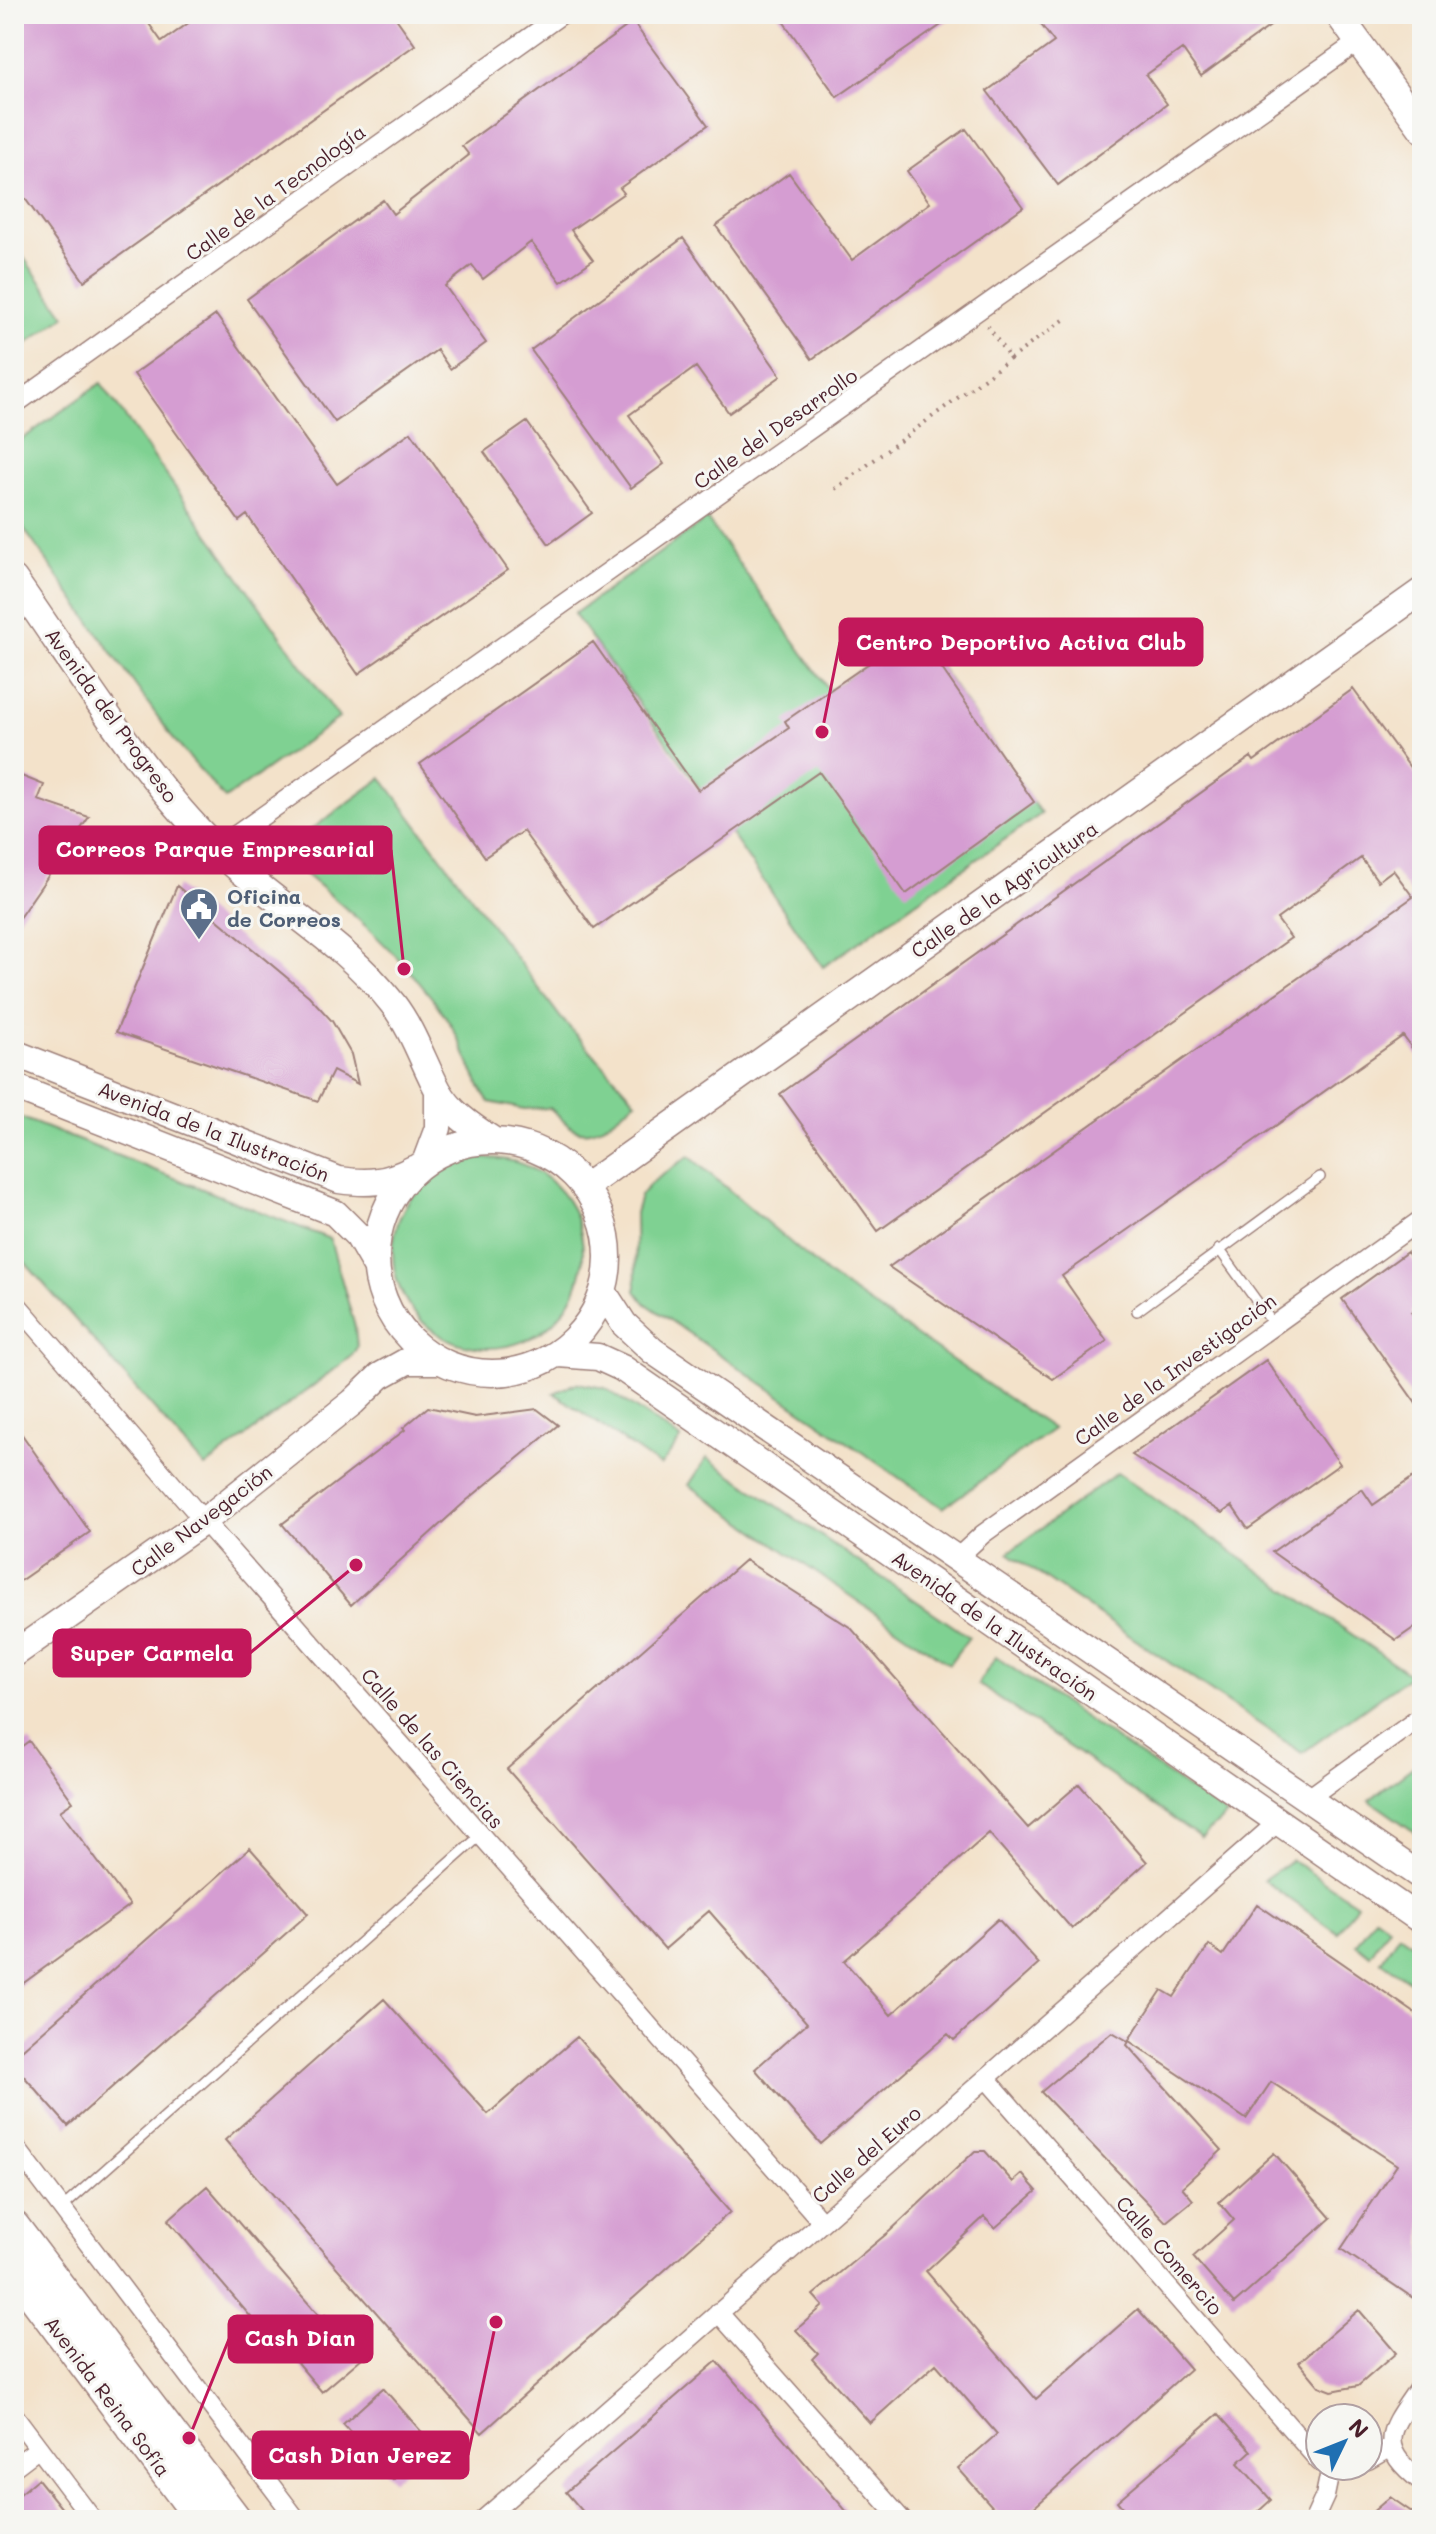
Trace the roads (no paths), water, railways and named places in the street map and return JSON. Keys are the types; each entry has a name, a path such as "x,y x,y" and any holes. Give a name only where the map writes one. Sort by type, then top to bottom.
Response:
{"main road":[{"name":"Avenida Reina Sofía","path":"14,2226 237,2520"},
{"name":"Avenida Reina Sofía","path":"14,2271 201,2520"}],"street":[{"name":"Calle de la Tecnología","path":"14,405 562,14"},
{"path":"1338,14 1422,129"},
{"name":"Calle del Desarrollo","path":"216,849 1358,42"},
{"name":"Avenida del Progreso","path":"14,579 173,802 216,849 346,954 394,1005 427,1062 438,1091 461,1119 491,1139"},
{"name":"Calle de la Agricultura","path":"586,1186 1422,591"},
{"name":"Avenida de la Ilustración","path":"14,1053 339,1180 366,1184 389,1182 421,1164"},
{"name":"Avenida de la Ilustración","path":"14,1087 335,1213 358,1236 376,1267"},
{"name":"Avenida del Progreso","path":"421,1164 438,1128 438,1091"},
{"path":"380,1376 391,1347 391,1314 376,1267 382,1219 398,1188 421,1164 459,1144 491,1139 527,1144 563,1163 586,1186 607,1231 609,1271 604,1293 587,1327 559,1354 516,1371 477,1373 441,1361 414,1343 391,1314"},
{"name":"Calle de la Investigación","path":"956,1559 983,1534 1422,1219"},
{"name":"Avenida de la Ilustración","path":"604,1293 624,1324 653,1351 1422,1877"},
{"name":"Calle de las Ciencias","path":"14,1301 822,2222"},
{"name":"Avenida de la Ilustración","path":"559,1354 598,1357 622,1368 1422,1921"},
{"name":"Calle Navegación","path":"14,1654 204,1521 353,1402 380,1376 407,1361 441,1361"},
{"path":"1307,1799 1422,1716"},
{"name":"Calle del Euro","path":"483,2520 505,2513 718,2312 1279,1821"},
{"name":"Calle Comercio","path":"986,2078 1304,2440"},
{"path":"14,2145 297,2520"},
{"path":"718,2312 902,2520"},
{"path":"1422,2383 1391,2429 1389,2448 1399,2463 1422,2482"},
{"path":"14,2415 93,2520"},
{"path":"14,2467 39,2448"},
{"path":"1384,2451 1389,2448"},
{"path":"1314,2520 1325,2496 1325,2482"}],"lane":[{"path":"1137,1311 1320,1177"},
{"path":"1219,1249 1274,1325"},
{"path":"62,2208 481,1835"}],"place":[{"name":"Centro Deportivo Activa Club","path":"822,732"},
{"name":"Oficina de Correos","path":"199,941"},
{"name":"Correos Parque Empresarial","path":"404,969"},
{"name":"Super Carmela","path":"356,1565"},
{"name":"Cash Dian Jerez","path":"496,2322"},
{"name":"Cash Dian","path":"189,2438"}]}
